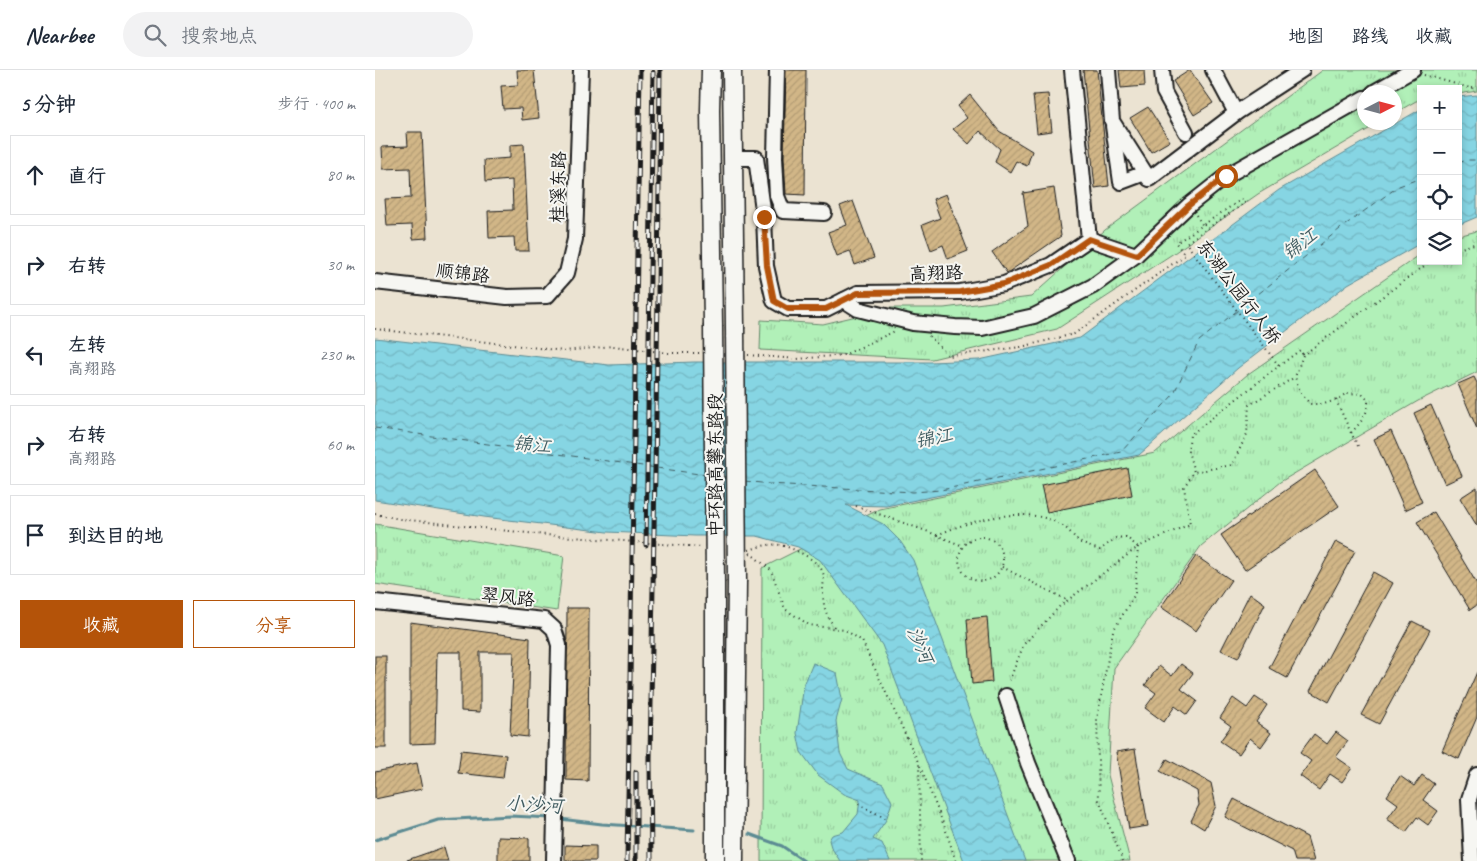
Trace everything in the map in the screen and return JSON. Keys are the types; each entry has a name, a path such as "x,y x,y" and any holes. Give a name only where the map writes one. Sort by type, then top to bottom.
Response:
{"main road":[{"name":"中环路高攀东路段","path":"711,70 715,861"},
{"name":"中环路高攀东路段","path":"732,70 737,582 734,861"}],"street":[{"name":"桂溪东路","path":"547,296 567,273 575,239 581,70"},
{"path":"777,70 775,158 777,196 783,211 824,213"},
{"path":"1072,70 1089,239 1137,255"},
{"path":"1108,70 1112,121 1121,182 1145,173"},
{"path":"1162,70 1164,92 1186,132"},
{"path":"1213,70 1236,113"},
{"path":"1112,121 1149,179 1236,113 1302,70"},
{"path":"1387,85 1412,71"},
{"path":"843,300 858,309 913,323 955,327 982,328 1034,316 1093,286 1137,255 1188,206 1226,176 1357,102"},
{"name":"高翔路","path":"733,158 756,158 764,217 767,266 774,301 788,309 826,309 858,293 960,292 1004,284 1051,265 1089,239"},
{"name":"顺锦路","path":"375,282 507,297 547,296"},
{"name":"翠风路","path":"375,602 544,620 554,629 559,645 554,861"},
{"path":"1006,696 1028,762 1068,861"},
{"path":"1472,861 1469,799 1477,775"}],"path":[{"path":"1412,71 1470,88 1477,87"},
{"name":"东湖公园行人桥","path":"1194,472 1187,451 1190,435 1279,366 1186,243 1245,203 1242,199 1203,226"},
{"path":"748,354 797,359 844,355 913,323 921,328 949,356 1021,346 1074,334 1185,255 1176,243 1203,226 1188,206"},
{"path":"1462,248 1477,243"},
{"path":"1351,433 1364,418 1368,408 1368,400 1362,394 1347,393 1336,400 1324,404 1310,404 1300,392 1295,377 1303,355 1426,265"},
{"path":"375,329 564,351 613,346 669,353 709,354"},
{"path":"1279,366 1300,350 1303,355"},
{"path":"1006,696 1009,679 1023,644 1067,600 1138,546 1190,524 1184,487 1194,472 1232,465 1247,434 1249,405 1295,377"},
{"path":"1336,400 1358,446"},
{"path":"856,506 963,546"},
{"path":"937,535 959,525 994,517 1037,515 1061,525 1082,543 1100,550 1116,538 1126,537 1138,546"},
{"path":"977,536 991,538 996,542 1003,554 1002,567 994,578 987,581 973,580 962,570 959,564 959,556 963,546 977,536"},
{"path":"747,551 768,545 779,545 793,549 817,563 823,573 825,613 836,628"},
{"path":"1123,861 1099,800 1097,719 1113,631 1135,594 1138,546"},
{"path":"1002,567 1067,600"},
{"path":"919,764 956,861"},
{"path":"858,804 889,820"}],"green space":[{"path":"1323,70 1477,70 1477,91 1462,93 1462,85 1417,85 1417,101 1402,109 1402,85 1357,85 1357,130 1367,130 1258,194 1174,253 1057,329 932,359 760,350 761,320 823,324 890,308 944,308 1031,297 1105,230"},
{"path":"1477,231 1477,372 1418,401 1280,482 1201,546 1114,668 1108,775 1130,861 761,861 762,568 880,509 1155,453 1248,374 1417,257 1417,265 1462,265 1462,235"},
{"path":"375,524 564,556 557,611 375,584"}],"water":[{"path":"1477,95 1477,217 1462,223 1462,130 1462,97"},
{"path":"1417,111 1417,245 1348,284 1238,368 1139,455 886,506 846,505 883,524 900,541 913,560 1025,861 964,861 882,645 820,560 798,547 757,536 695,536 607,532 484,517 375,500 375,338 609,365 694,362 930,362 979,360 1080,338 1279,190 1384,130 1402,130 1402,120"},
{"path":"813,663 837,673 842,699 836,721 840,753 848,769 883,784 892,802 886,820 873,839 882,843 890,861 840,861 831,847 829,840 832,835 843,832 858,814 860,800 844,794 818,775 801,752 797,733 804,685"}],"building":[{"path":"517,70 534,70 539,118 522,120 521,108 503,109 501,86 518,85"},
{"path":"786,70 806,70 805,195 786,194 784,157"},
{"path":"1083,70 1097,70 1109,186 1095,188"},
{"path":"1119,70 1144,70 1145,86 1121,88"},
{"path":"1190,70 1213,103 1194,115 1173,81"},
{"path":"1048,94 1052,131 1037,133 1033,95"},
{"path":"970,95 999,131 1032,151 1027,166 1016,161 1010,172 995,162 1000,149 980,131 969,144 953,129 967,118 958,106"},
{"path":"1148,107 1170,141 1151,152 1130,118"},
{"path":"407,132 422,132 427,238 413,239 412,225 387,226 385,199 411,198 410,168 383,169 382,147 408,146"},
{"path":"524,144 529,251 515,251 514,237 489,238 488,211 513,210 512,180 485,182 484,160 510,158 510,145"},
{"path":"1054,188 1061,236 1007,273 992,252 1028,226 1023,193"},
{"path":"946,194 968,251 948,259 943,245 931,250 922,225 940,218 933,199"},
{"path":"853,201 874,258 855,265 850,251 837,256 828,232 847,225 840,206"},
{"path":"1474,377 1477,383 1477,429 1458,384"},
{"path":"1431,405 1462,476 1445,484 1414,413"},
{"path":"1391,431 1422,502 1405,510 1374,439"},
{"path":"1127,468 1132,495 1047,512 1041,485"},
{"path":"1315,470 1339,506 1245,570 1221,535"},
{"path":"1477,487 1477,526 1460,498"},
{"path":"1434,512 1477,584 1477,605 1470,610 1417,522"},
{"path":"1336,541 1355,551 1287,678 1269,668"},
{"path":"1196,556 1231,580 1196,631 1161,607"},
{"path":"1373,572 1393,583 1329,702 1310,691"},
{"path":"1250,593 1265,604 1238,658 1221,650"},
{"path":"567,608 589,608 588,781 566,780"},
{"path":"987,617 992,682 972,684 967,619"},
{"path":"1412,621 1430,630 1379,724 1361,715"},
{"path":"410,622 530,638 528,737 510,735 514,652 480,652 480,712 461,711 461,652 437,652 435,743 410,744"},
{"path":"375,656 386,656 386,748 375,748"},
{"path":"1181,664 1193,673 1181,689 1197,701 1187,715 1175,706 1164,722 1145,708 1156,693 1145,685 1159,666 1172,676"},
{"path":"1477,672 1477,717 1459,759 1442,751"},
{"path":"1255,697 1267,705 1256,722 1271,733 1261,747 1250,738 1239,754 1220,741 1231,726 1220,718 1233,698 1247,708"},
{"path":"1336,732 1348,741 1336,757 1352,768 1342,782 1330,774 1319,790 1300,776 1311,761 1300,753 1314,734 1327,744"},
{"path":"1135,749 1148,826 1129,829 1116,752"},
{"path":"461,750 506,755 503,778 458,773"},
{"path":"1167,759 1211,783 1216,806 1204,829 1191,821 1199,805 1197,791 1160,771"},
{"path":"417,763 422,789 375,799 375,772"},
{"path":"1422,775 1434,784 1423,800 1438,811 1428,825 1417,817 1406,832 1387,819 1398,804 1387,796 1400,776 1414,786"},
{"path":"1234,799 1307,837 1314,861 1295,861 1292,851 1225,817"},
{"path":"498,837 529,838 529,861 498,861"},
{"path":"565,845 596,846 596,861 565,861"},
{"path":"444,847 448,861 407,861 407,860"}],"waterway":[{"name":"小沙河","path":"375,840 438,820 511,816 551,818"},
{"name":"小沙河","path":"560,819 602,824 694,830"},
{"path":"749,834 782,846 804,861"}],"ferry route":[{"path":"1462,162 1477,160"},
{"path":"745,481 913,492 941,490 1121,452 1173,395 1199,341 1345,225 1399,186 1417,179"},
{"path":"375,428 706,475"}],"railway":[{"path":"627,861 640,70"},
{"path":"651,861 650,760 660,70"},
{"path":"646,545 653,72"},
{"path":"636,772 636,861"}],"route":[{"path":"764,217 767,266 774,301 788,309 826,309 858,293 960,292 1004,284 1051,265 1089,239 1137,255 1188,206 1226,176"}],"water label":[{"name":"锦江","path":"1300,244"},
{"name":"锦江","path":"934,438"},
{"name":"锦江","path":"532,445"},
{"name":"沙河","path":"920,645"}]}
